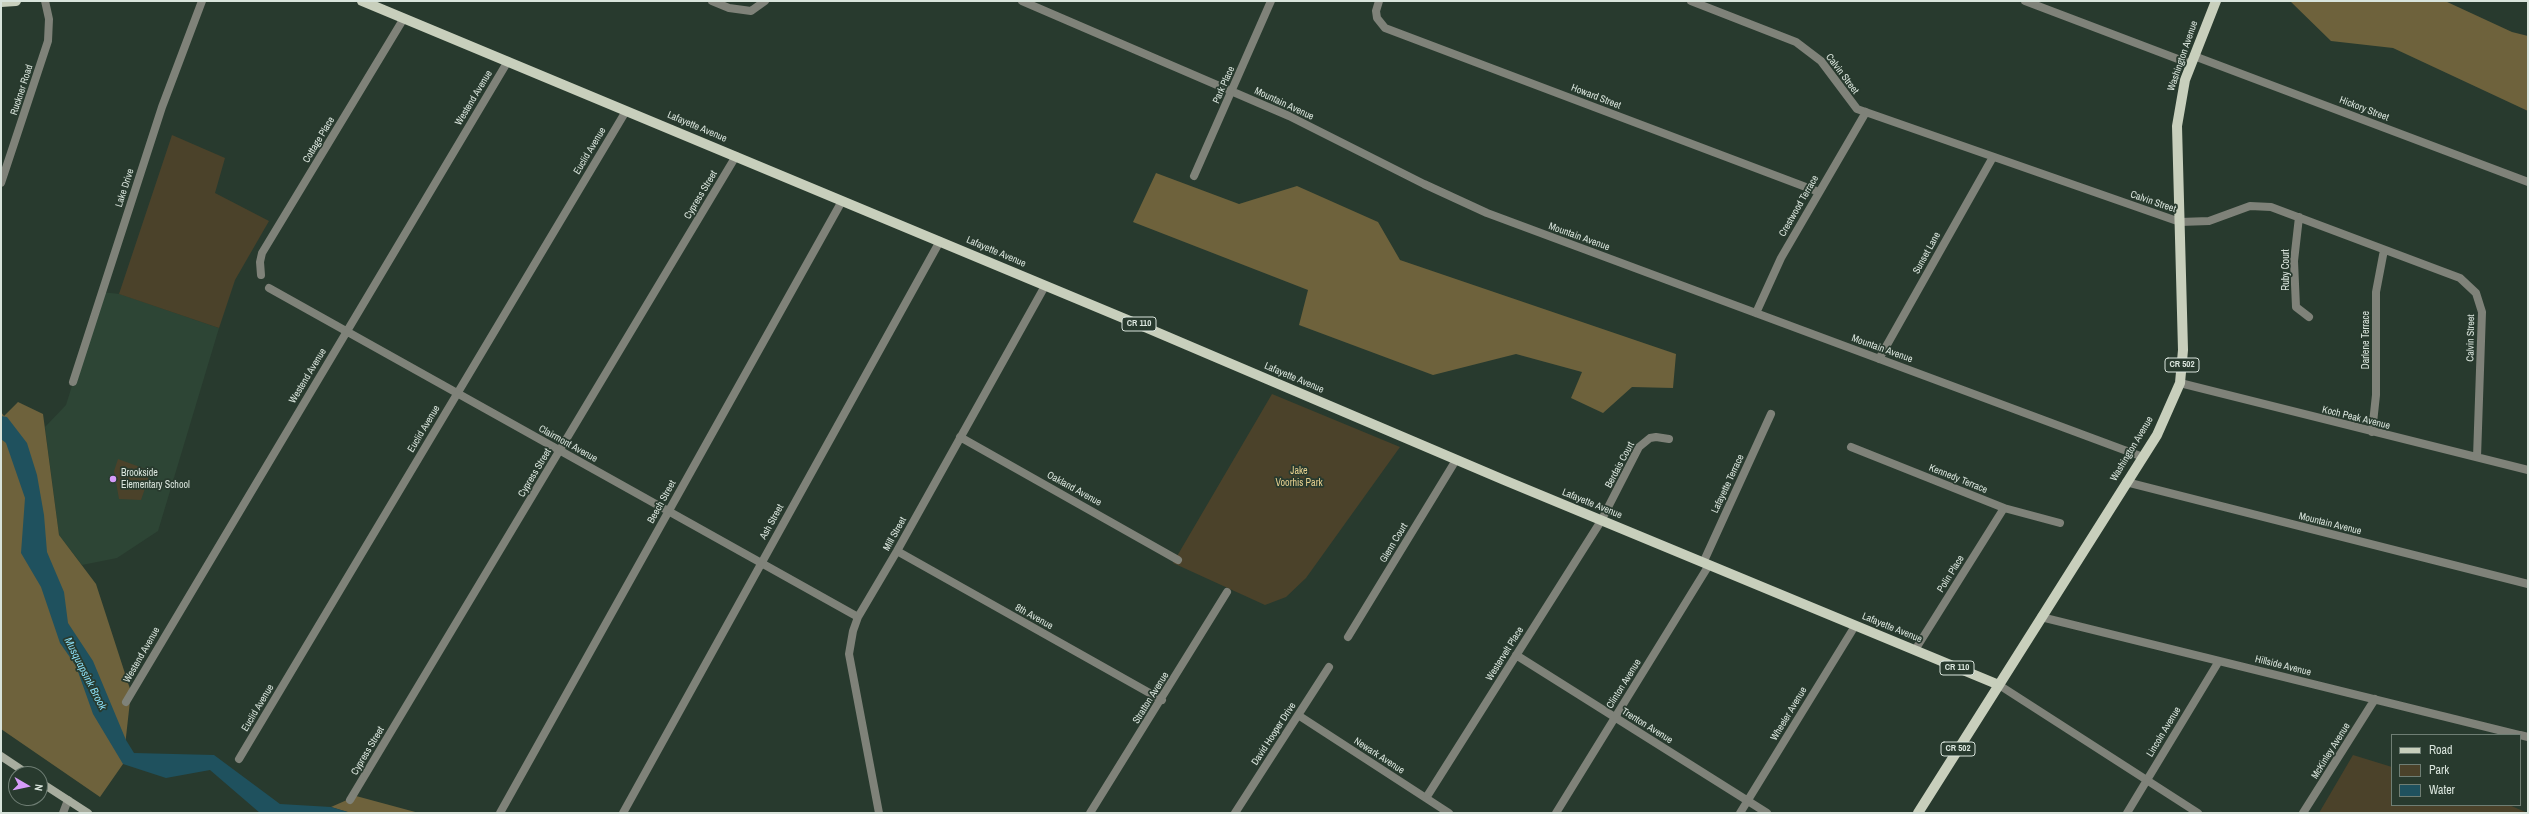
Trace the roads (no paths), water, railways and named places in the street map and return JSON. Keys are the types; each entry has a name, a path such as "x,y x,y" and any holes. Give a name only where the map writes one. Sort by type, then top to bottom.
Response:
{"main road":[{"path":"1,2 16,1"},
{"name":"Lafayette Avenue","path":"362,1 940,241 1456,460 1999,685"},
{"name":"Washington Avenue","path":"1918,813 2126,482 2157,436 2180,383 2183,350 2177,126 2179,103 2192,60 2216,1"},
{"path":"1,756 16,766"},
{"path":"48,787 88,813"}],"street":[{"name":"Ruckner Road","path":"1,183 48,41 49,19 45,1"},
{"name":"Lake Drive","path":"72,382 162,107 202,1"},
{"path":"712,1 729,8 752,11 765,1"},
{"name":"Mountain Avenue","path":"1022,1 1233,91 1325,133 1462,202 2143,457"},
{"name":"Park Place","path":"1194,176 1233,91 1271,1"},
{"name":"Howard Street","path":"1379,1 1376,11 1380,24 1385,28 1819,192"},
{"name":"Calvin Street","path":"1690,1 1796,42 1821,61 1857,109 2180,222 2209,221 2239,209 2260,205 2271,207 2460,278 2469,285 2480,302 2482,312 2477,457"},
{"name":"Hickory Street","path":"2025,1 2528,182"},
{"name":"Cottage Place","path":"261,275 260,262 262,254 404,18"},
{"name":"Westend Avenue","path":"126,702 508,61"},
{"name":"Euclid Avenue","path":"239,759 626,110"},
{"name":"Crestwood Terrace","path":"1756,313 1781,258 1866,112"},
{"name":"Cypress Street","path":"350,800 736,156"},
{"name":"Sunset Lane","path":"1879,359 1993,157"},
{"name":"Beech Street","path":"500,813 842,200"},
{"name":"Ruby Court","path":"2299,217 2294,261 2296,307 2309,317"},
{"name":"Ash Street","path":"622,813 940,241"},
{"name":"Darlene Terrace","path":"2372,432 2376,395 2376,292 2384,250"},
{"name":"Mill Street","path":"879,813 849,654 853,631 858,617 897,551 1045,286"},
{"name":"Clairmont Avenue","path":"269,288 858,617"},
{"name":"Koch Peak Avenue","path":"2180,383 2528,470"},
{"name":"Lafayette Terrace","path":"1706,564 1771,414"},
{"name":"Oakland Avenue","path":"960,437 1178,560"},
{"name":"Berdais Court","path":"1602,521 1639,447 1650,438 1656,437 1669,439"},
{"name":"Kennedy Terrace","path":"1851,447 2004,508 2060,523"},
{"name":"Glenn Court","path":"1348,637 1456,460"},
{"name":"Mountain Avenue","path":"2126,482 2528,584"},
{"name":"Polin Place","path":"1915,650 2004,508"},
{"name":"Westervelt Place","path":"1426,798 1602,521"},
{"name":"8th Avenue","path":"897,551 1162,700"},
{"name":"Clinton Avenue","path":"1556,813 1615,718 1706,564"},
{"name":"Stratton Avenue","path":"1090,813 1162,700 1227,592"},
{"name":"Hillside Avenue","path":"2042,617 2516,734"},
{"name":"Wheeler Avenue","path":"1740,813 1855,626"},
{"name":"Trenton Avenue","path":"1516,655 1767,813"},
{"name":"Lincoln Avenue","path":"2127,813 2219,661"},
{"name":"David Hooper Drive","path":"1235,813 1329,667"},
{"name":"Lafayette Avenue","path":"1999,685 2146,781 2198,813"},
{"name":"McKinley Avenue","path":"2303,813 2375,699"},
{"name":"Newark Avenue","path":"1298,715 1449,813"},
{"path":"63,813 68,800"}],"water":[{"name":"Musquapsink Brook","path":"1,416 7,417 27,443 37,475 44,515 47,552 64,592 68,623 93,661 126,740 134,753 214,755 280,804 331,807 351,813 260,813 210,770 166,778 123,764 93,714 76,666 60,643 41,587 21,553 25,498 6,443 1,439"}],"place":[{"name":"Brookside Elementary School","path":"113,479"}],"park label":[{"name":"Jake Voorhis Park","path":"1299,476"}]}
